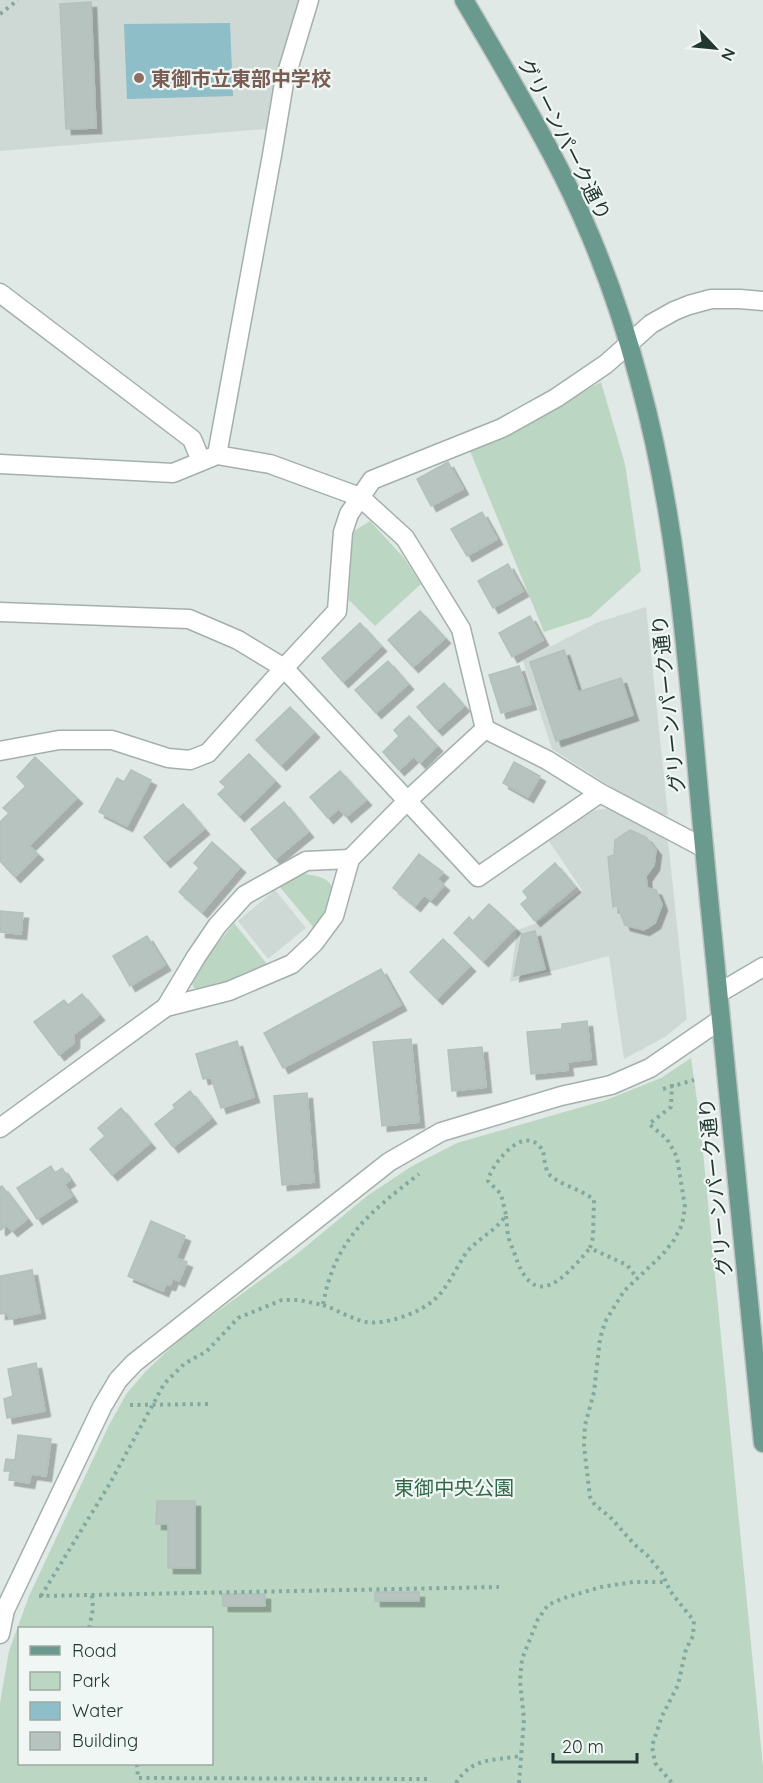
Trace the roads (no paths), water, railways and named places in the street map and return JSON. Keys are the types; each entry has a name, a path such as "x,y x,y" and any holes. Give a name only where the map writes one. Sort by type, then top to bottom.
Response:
{"main road":[{"name":"グリーンパーク通り","path":"464,0 565,180 594,247 628,345 644,400 659,470 684,628 720,1020 763,1443"}],"street":[{"path":"209,458 272,155 284,82 309,0"},
{"path":"0,294 192,439 209,458"},
{"path":"0,751 60,740 112,740 168,758 190,760 208,753 337,611 343,532 349,514 372,480 502,428 556,398 606,364 651,324 689,304 711,299 763,301"},
{"path":"0,469 0,464 173,473 209,458 270,464 360,497 405,538 461,628 485,729"},
{"path":"0,612 189,619 238,640 284,668 478,877 600,793"},
{"path":"485,729 547,760 600,793 704,848"},
{"path":"0,1128 166,1007 229,991 292,964 314,944 334,916 350,859 408,800 485,729"},
{"path":"166,1007 195,957 217,926 245,895 306,861 350,859"},
{"path":"718,993 762,968"},
{"path":"0,1634 2,1607 102,1407 118,1380 134,1363 380,1169 417,1145 441,1132 561,1096 611,1085 650,1068 720,1020"}],"water":[{"path":"230,23 233,96 127,99 124,24"}],"place":[{"name":"東御市立東部中学校","path":"139,78"}],"park label":[{"name":"東御中央公園","path":"454,1487"}]}
